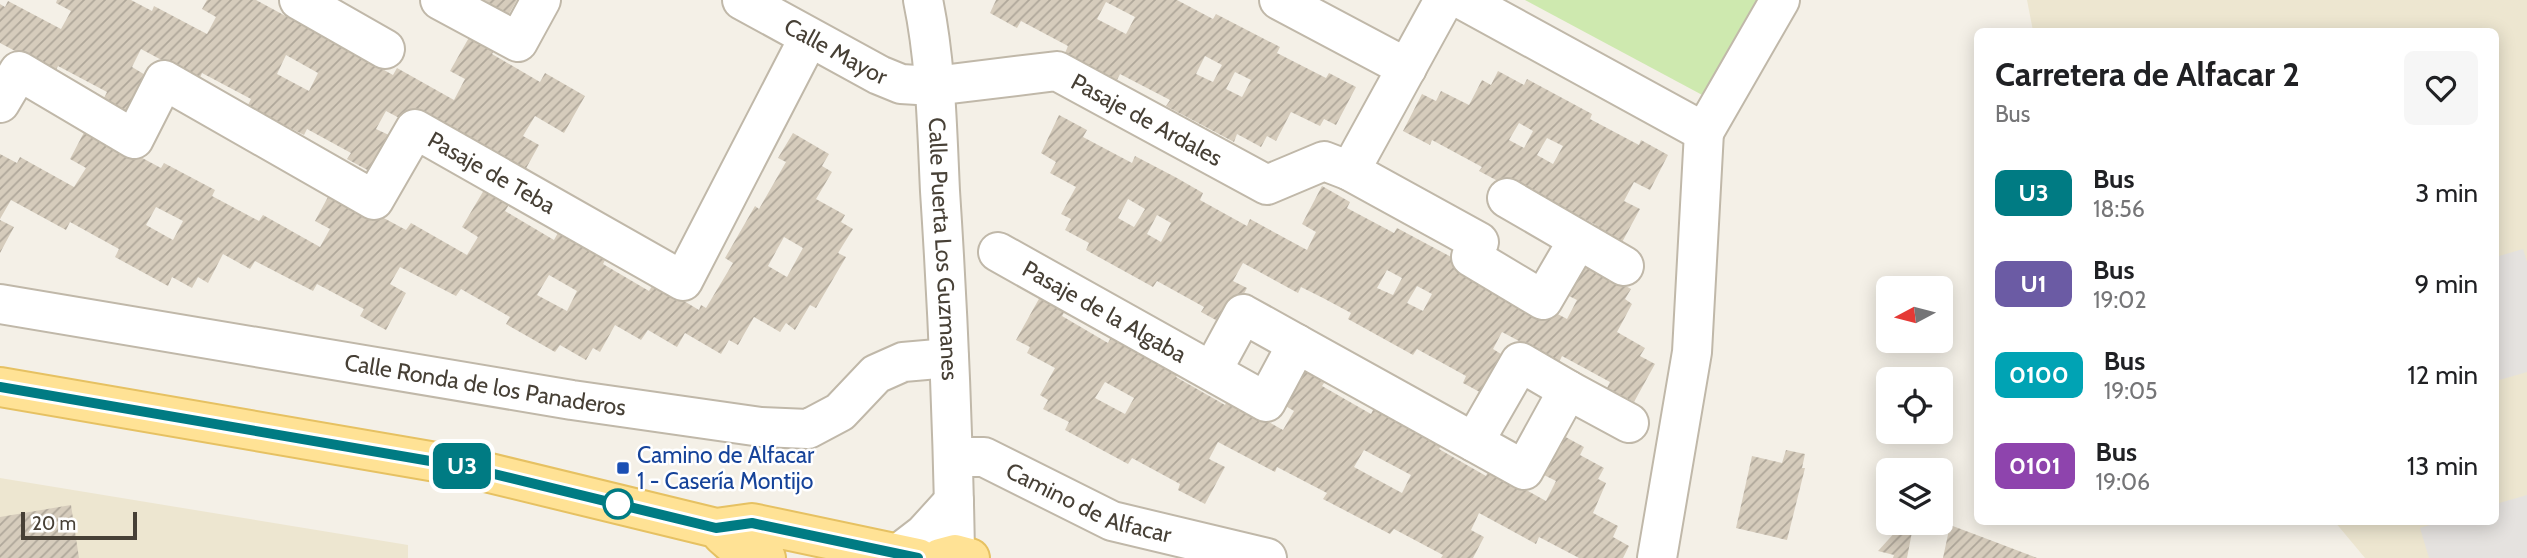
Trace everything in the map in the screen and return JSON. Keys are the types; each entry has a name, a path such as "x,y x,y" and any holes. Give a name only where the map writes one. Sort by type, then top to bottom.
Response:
{"main road":[{"path":"0,387 465,467 716,528 752,523 936,556"},
{"path":"716,528 738,548 766,558"}],"street":[{"path":"299,0 385,49"},
{"path":"440,0 518,42 541,0"},
{"name":"Calle Mayor","path":"742,0 879,75 901,84 934,86"},
{"name":"Calle Puerta Los Guzmanes","path":"923,0 934,86 954,457 954,500 936,556"},
{"path":"1279,0 1407,68"},
{"path":"1350,170 1444,0"},
{"path":"1464,0 1704,132"},
{"path":"1657,558 1692,352 1704,132 1780,0"},
{"name":"Pasaje de Teba","path":"0,103 19,71 134,139 164,80 373,200 415,129 683,281 803,49"},
{"name":"Pasaje de Ardales","path":"934,86 1057,71 1267,185 1325,161 1350,170 1475,250 1543,300 1578,240"},
{"path":"1507,198 1624,266"},
{"name":"Pasaje de la Algaba","path":"998,252 1266,402 1297,344"},
{"name":"Calle Ronda de los Panaderos","path":"0,304 572,400 772,427 808,429 840,412 876,374 903,362 949,358"},
{"name":"Pasaje de la Algaba","path":"1212,371 1243,314 1524,470 1568,390"},
{"path":"1474,442 1520,362 1629,423"},
{"name":"Camino de Alfacar","path":"954,457 984,457 1112,522 1267,558"},
{"path":"936,556 924,534 954,500"}],"shaded area":[{"path":"2027,0 2527,0 2527,558 2365,558 2338,525 2499,525 2499,28 2032,28"},
{"path":"2523,249 2527,262 2527,372 2499,380 2499,256"},
{"path":"0,478 408,545 408,558 0,558"},
{"path":"2527,495 2527,558 2429,558 2420,528 2430,525 2499,525 2499,503"}],"green space":[{"path":"1525,0 1758,0 1706,97"}],"building":[{"path":"57,0 131,0 152,11 154,6 207,34 216,17 202,9 207,0 256,0 293,20 297,15 346,41 343,47 393,75 397,68 454,100 465,79 450,71 471,34 496,48 492,54 540,82 545,73 585,96 564,133 535,116 523,136 539,145 519,181 386,111 376,129 393,137 373,173 347,159 351,153 307,129 304,135 248,105 251,99 202,73 199,80 141,49 132,67 147,76 128,112 104,98 107,92 58,66 55,72 0,43 0,4 5,7 8,1 61,29 71,11 56,3","holes":["286,55 318,73 309,91 277,74"]},
{"path":"480,0 517,0 505,21"},
{"path":"996,0 1177,0 1213,19 1216,14 1280,47 1277,53 1326,78 1329,73 1356,87 1336,125 1324,119 1320,126 1291,112 1276,141 1267,136 1261,147 1237,134 1234,142 1166,106 1170,100 1120,74 1117,80 1065,53 1068,46 1021,21 1017,28 990,13","holes":["1106,2 1135,17 1126,34 1097,19","1205,56 1222,65 1213,82 1196,74","1235,72 1251,80 1242,97 1226,89"]},
{"path":"1498,71 1524,85 1527,79 1592,114 1590,119 1639,145 1641,140 1668,155 1650,190 1634,182 1624,201 1640,209 1620,246 1593,232 1596,225 1546,199 1543,205 1479,171 1482,167 1432,140 1430,145 1403,131 1422,94 1436,101 1441,91 1469,105 1482,80 1491,85","holes":["1519,123 1533,131 1524,148 1509,140","1547,138 1563,146 1553,164 1537,155"]},
{"path":"1059,115 1087,130 1083,137 1132,163 1135,156 1203,193 1200,200 1247,226 1250,219 1307,250 1316,232 1302,224 1322,186 1350,202 1347,208 1394,233 1397,228 1567,319 1577,300 1561,292 1582,254 1606,275 1631,289 1625,299 1632,304 1617,332 1645,348 1640,356 1655,364 1634,402 1607,388 1610,382 1562,356 1559,362 1502,332 1493,349 1509,359 1489,397 1463,383 1466,376 1417,349 1413,355 1348,319 1351,313 1301,287 1298,293 1243,263 1233,281 1247,288 1227,326 1201,312 1204,307 1157,281 1153,287 1086,250 1089,243 1065,230 1071,219 1061,214 1076,187 1050,173 1056,162 1041,153","holes":["1128,199 1145,209 1134,227 1118,218","1157,215 1171,223 1161,242 1147,234","1387,270 1402,278 1393,295 1377,288","1417,286 1432,294 1423,311 1407,303"]},
{"path":"89,123 131,152 161,168 164,163 215,190 212,196 259,221 263,215 320,247 330,229 315,221 335,184 356,203 406,230 411,223 467,255 478,237 462,227 484,190 510,203 505,211 554,240 559,231 606,258 603,264 649,291 654,283 699,310 701,305 706,308 733,263 725,258 755,206 759,209 786,162 778,158 793,133 829,154 822,166 832,172 816,199 845,215 841,222 853,229 838,253 846,257 816,308 810,305 795,330 786,323 780,332 754,317 738,345 729,340 721,354 685,333 677,347 648,330 641,340 615,325 600,352 593,348 586,360 560,345 555,352 506,324 510,317 461,289 456,296 400,267 390,284 406,293 386,330 360,316 364,309 317,284 313,291 255,261 250,269 223,254 208,283 198,277 192,288 172,277 168,286 115,257 119,249 70,222 66,230 11,200 0,219 0,154 17,163 20,157 74,187 86,168 70,159","holes":["156,207 183,221 173,240 146,225","784,237 803,248 787,277 768,266","549,275 577,291 567,311 537,295"]},
{"path":"0,220 14,227 0,253"},
{"path":"1040,297 1065,311 1062,316 1108,343 1112,335 1178,373 1176,377 1225,405 1228,399 1283,430 1294,411 1279,402 1301,366 1326,380 1322,386 1371,414 1375,406 1442,444 1439,449 1486,476 1489,469 1546,501 1556,481 1540,473 1560,434 1584,447 1580,455 1604,468 1598,479 1606,483 1593,513 1618,526 1613,537 1629,546 1623,558 1579,558 1539,537 1536,544 1479,513 1471,530 1484,537 1473,558 1441,558 1443,555 1394,529 1390,534 1323,499 1327,493 1277,467 1275,472 1218,442 1209,459 1225,467 1205,504 1178,490 1180,484 1132,458 1128,464 1065,430 1069,422 1043,409 1048,400 1040,395 1055,368 1027,353 1030,347 1016,340","holes":["1105,382 1134,398 1125,414 1095,398","1364,450 1411,475 1402,493 1354,467"]},
{"path":"1786,450 1805,454 1802,468 1805,468 1787,540 1736,528 1752,456 1782,463"},
{"path":"71,505 79,558 0,558 0,517"},
{"path":"1953,526 2037,558 1943,558 1948,535 1953,535"},
{"path":"1893,535 1911,535 1907,558 1893,558 1894,555 1878,551"}],"bus line":[{"name":"U3","path":"0,387 465,467 716,528 728,524 752,523 918,558"}],"place":[{"name":"Camino de Alfacar 1 - Casería Montijo","path":"623,468"}]}
